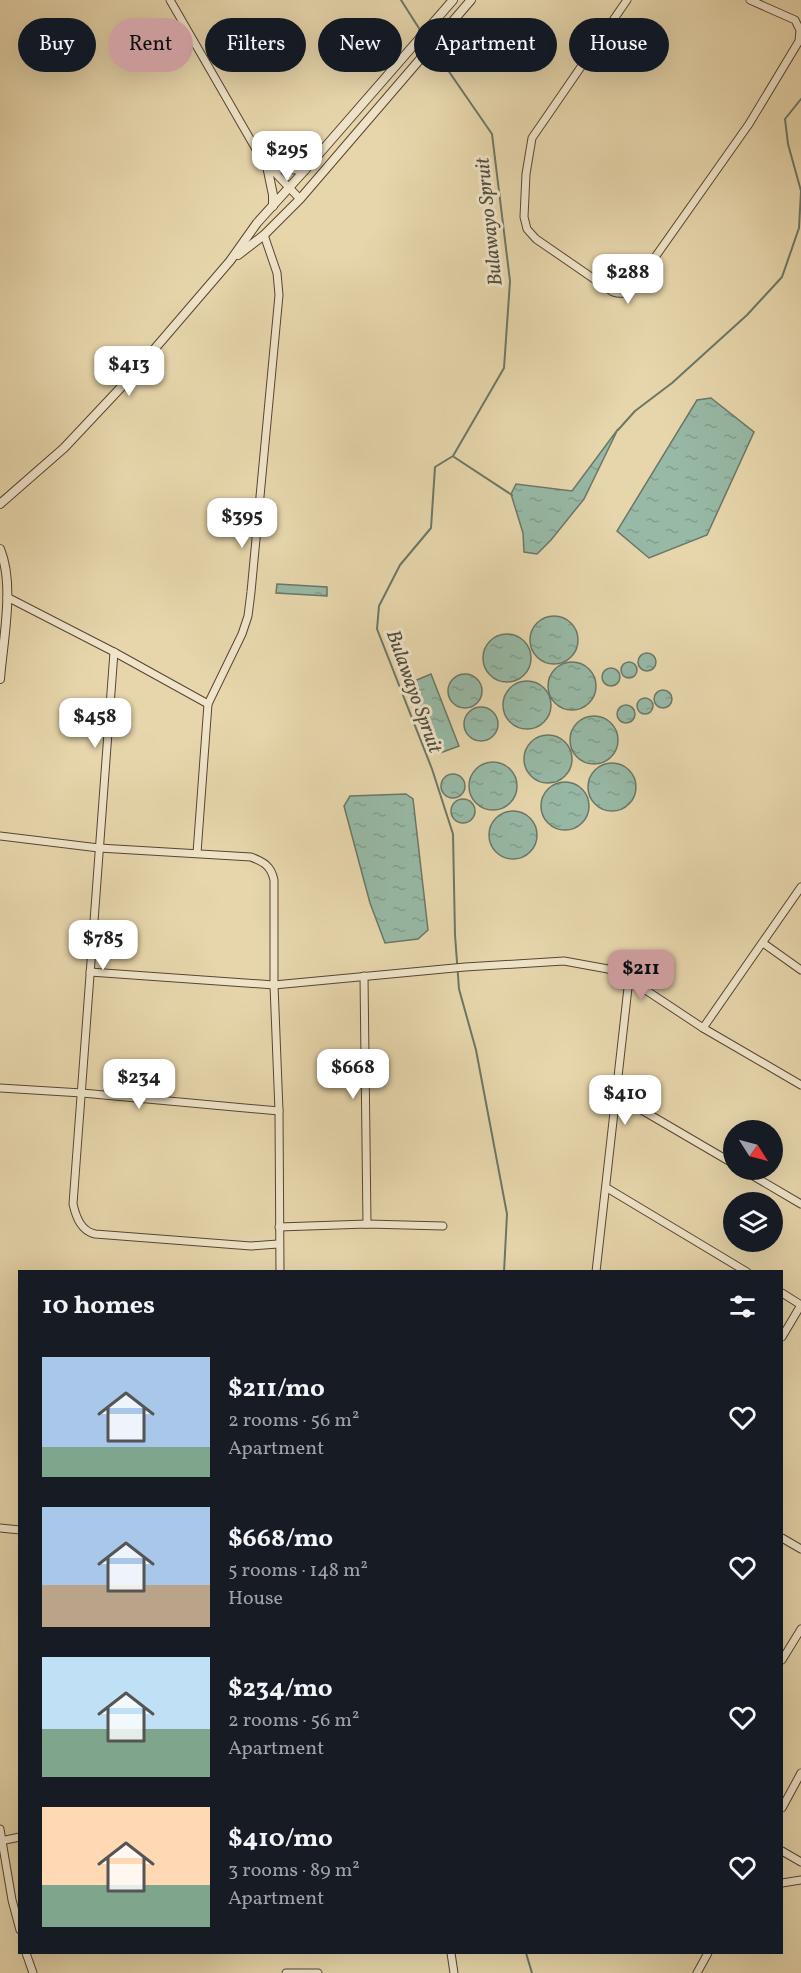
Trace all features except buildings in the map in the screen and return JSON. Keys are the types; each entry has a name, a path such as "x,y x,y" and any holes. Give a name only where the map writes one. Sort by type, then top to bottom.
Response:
{"street":[{"path":"170,0 268,167 300,199"},
{"path":"0,504 64,448 127,381 230,261 257,223 453,0"},
{"path":"230,261 264,235 300,199 471,0"},
{"path":"627,0 532,138 526,174 524,217 527,229 536,239 613,292 620,294 634,287 749,124 799,41 800,30 795,20 750,0"},
{"path":"328,144 339,153"},
{"path":"268,167 305,170"},
{"path":"268,167 273,206"},
{"path":"197,853 208,704 237,645 248,616 279,295 277,273 264,235"},
{"path":"0,549 6,571 7,597 0,679"},
{"path":"7,597 208,704"},
{"path":"114,652 73,1203 77,1218 85,1230 95,1234 251,1246 278,1244"},
{"path":"0,836 99,848 251,857 267,864 272,870 279,1111 280,1270"},
{"path":"702,1028 801,887"},
{"path":"763,943 801,970"},
{"path":"90,972 274,985 465,967 564,961 609,969 629,979 702,1028 801,1085"},
{"path":"364,976 367,1224"},
{"path":"596,1270 629,979"},
{"path":"0,1088 279,1111"},
{"path":"616,1095 723,1158"},
{"path":"760,1180 801,1204"},
{"path":"606,1188 744,1270"},
{"path":"279,1227 367,1224 443,1226"},
{"path":"783,1294 801,1305 783,1335"},
{"path":"0,1528 18,1530"},
{"path":"783,1539 801,1549"},
{"path":"783,1658 801,1629"},
{"path":"783,1806 801,1775"},
{"path":"0,1829 18,1922"},
{"path":"1,1841 18,1837"},
{"path":"783,1852 801,1862"},
{"path":"783,1883 801,1880"},
{"path":"26,1954 33,1973"},
{"path":"451,1954 454,1973"},
{"path":"697,1973 707,1954"},
{"path":"286,1973 318,1973"}],"water":[{"path":"711,398 754,432 707,535 649,558 617,531 697,400"},
{"path":"618,429 584,499 537,554 524,552 523,533 511,494 516,484 572,491"},
{"path":"277,584 327,587 327,596 276,593"},
{"path":"554,616 571,623 578,640 571,657 554,664 537,657 530,640 537,623"},
{"path":"507,634 524,641 531,658 524,675 507,682 490,675 483,658 490,641"},
{"path":"647,653 653,656 656,662 653,668 647,671 641,668 638,662 641,656"},
{"path":"572,662 589,669 596,686 589,703 572,710 555,703 548,686 555,669"},
{"path":"626,662 632,662 637,670 635,676 626,678 621,673 621,667"},
{"path":"611,668 617,671 620,677 617,683 611,686 605,683 602,677 605,671"},
{"path":"431,674 459,746 440,753 412,682"},
{"path":"465,674 477,679 482,691 477,703 465,708 453,703 448,691 453,679"},
{"path":"527,681 544,688 551,705 544,722 527,729 510,722 503,705 510,688"},
{"path":"663,690 669,693 672,699 669,705 663,708 657,705 654,699 657,693"},
{"path":"642,698 648,698 653,706 651,712 642,714 637,709 637,703"},
{"path":"626,705 632,708 635,714 632,720 626,723 620,720 617,714 620,708"},
{"path":"481,707 493,712 498,724 493,736 481,741 469,736 464,724 469,712"},
{"path":"594,716 611,723 618,740 611,757 594,764 577,757 570,740 577,723"},
{"path":"548,735 565,742 572,759 565,776 548,783 531,776 524,759 531,742"},
{"path":"493,762 510,769 517,786 510,803 493,810 476,803 469,786 476,769"},
{"path":"612,763 629,770 636,787 629,804 612,811 595,804 588,787 595,770"},
{"path":"453,774 461,778 465,786 461,794 453,798 445,794 441,786 445,778"},
{"path":"565,782 582,789 589,806 582,823 565,830 548,823 541,806 548,789"},
{"path":"406,794 413,799 428,930 418,939 385,943 370,903 344,806 350,796"},
{"path":"463,799 471,803 475,811 471,819 463,823 455,819 451,811 455,803"},
{"path":"513,811 530,818 537,835 530,852 513,859 496,852 489,835 496,818"}],"waterway":[{"name":"Bulawayo Spruit","path":"401,0 414,20"},
{"name":"Bulawayo Spruit","path":"449,72 492,134 510,281 504,368 453,456 435,467 431,528 400,565 379,606 377,629 432,769 453,834 455,935 459,989 476,1050 507,1214 504,1270"},
{"path":"618,430 635,411 672,383 747,315 782,277 799,228 801,191 788,144 785,119 801,99"},
{"path":"454,457 512,495"},
{"name":"Bulawayo Spruit","path":"526,1954 532,1973"}]}
